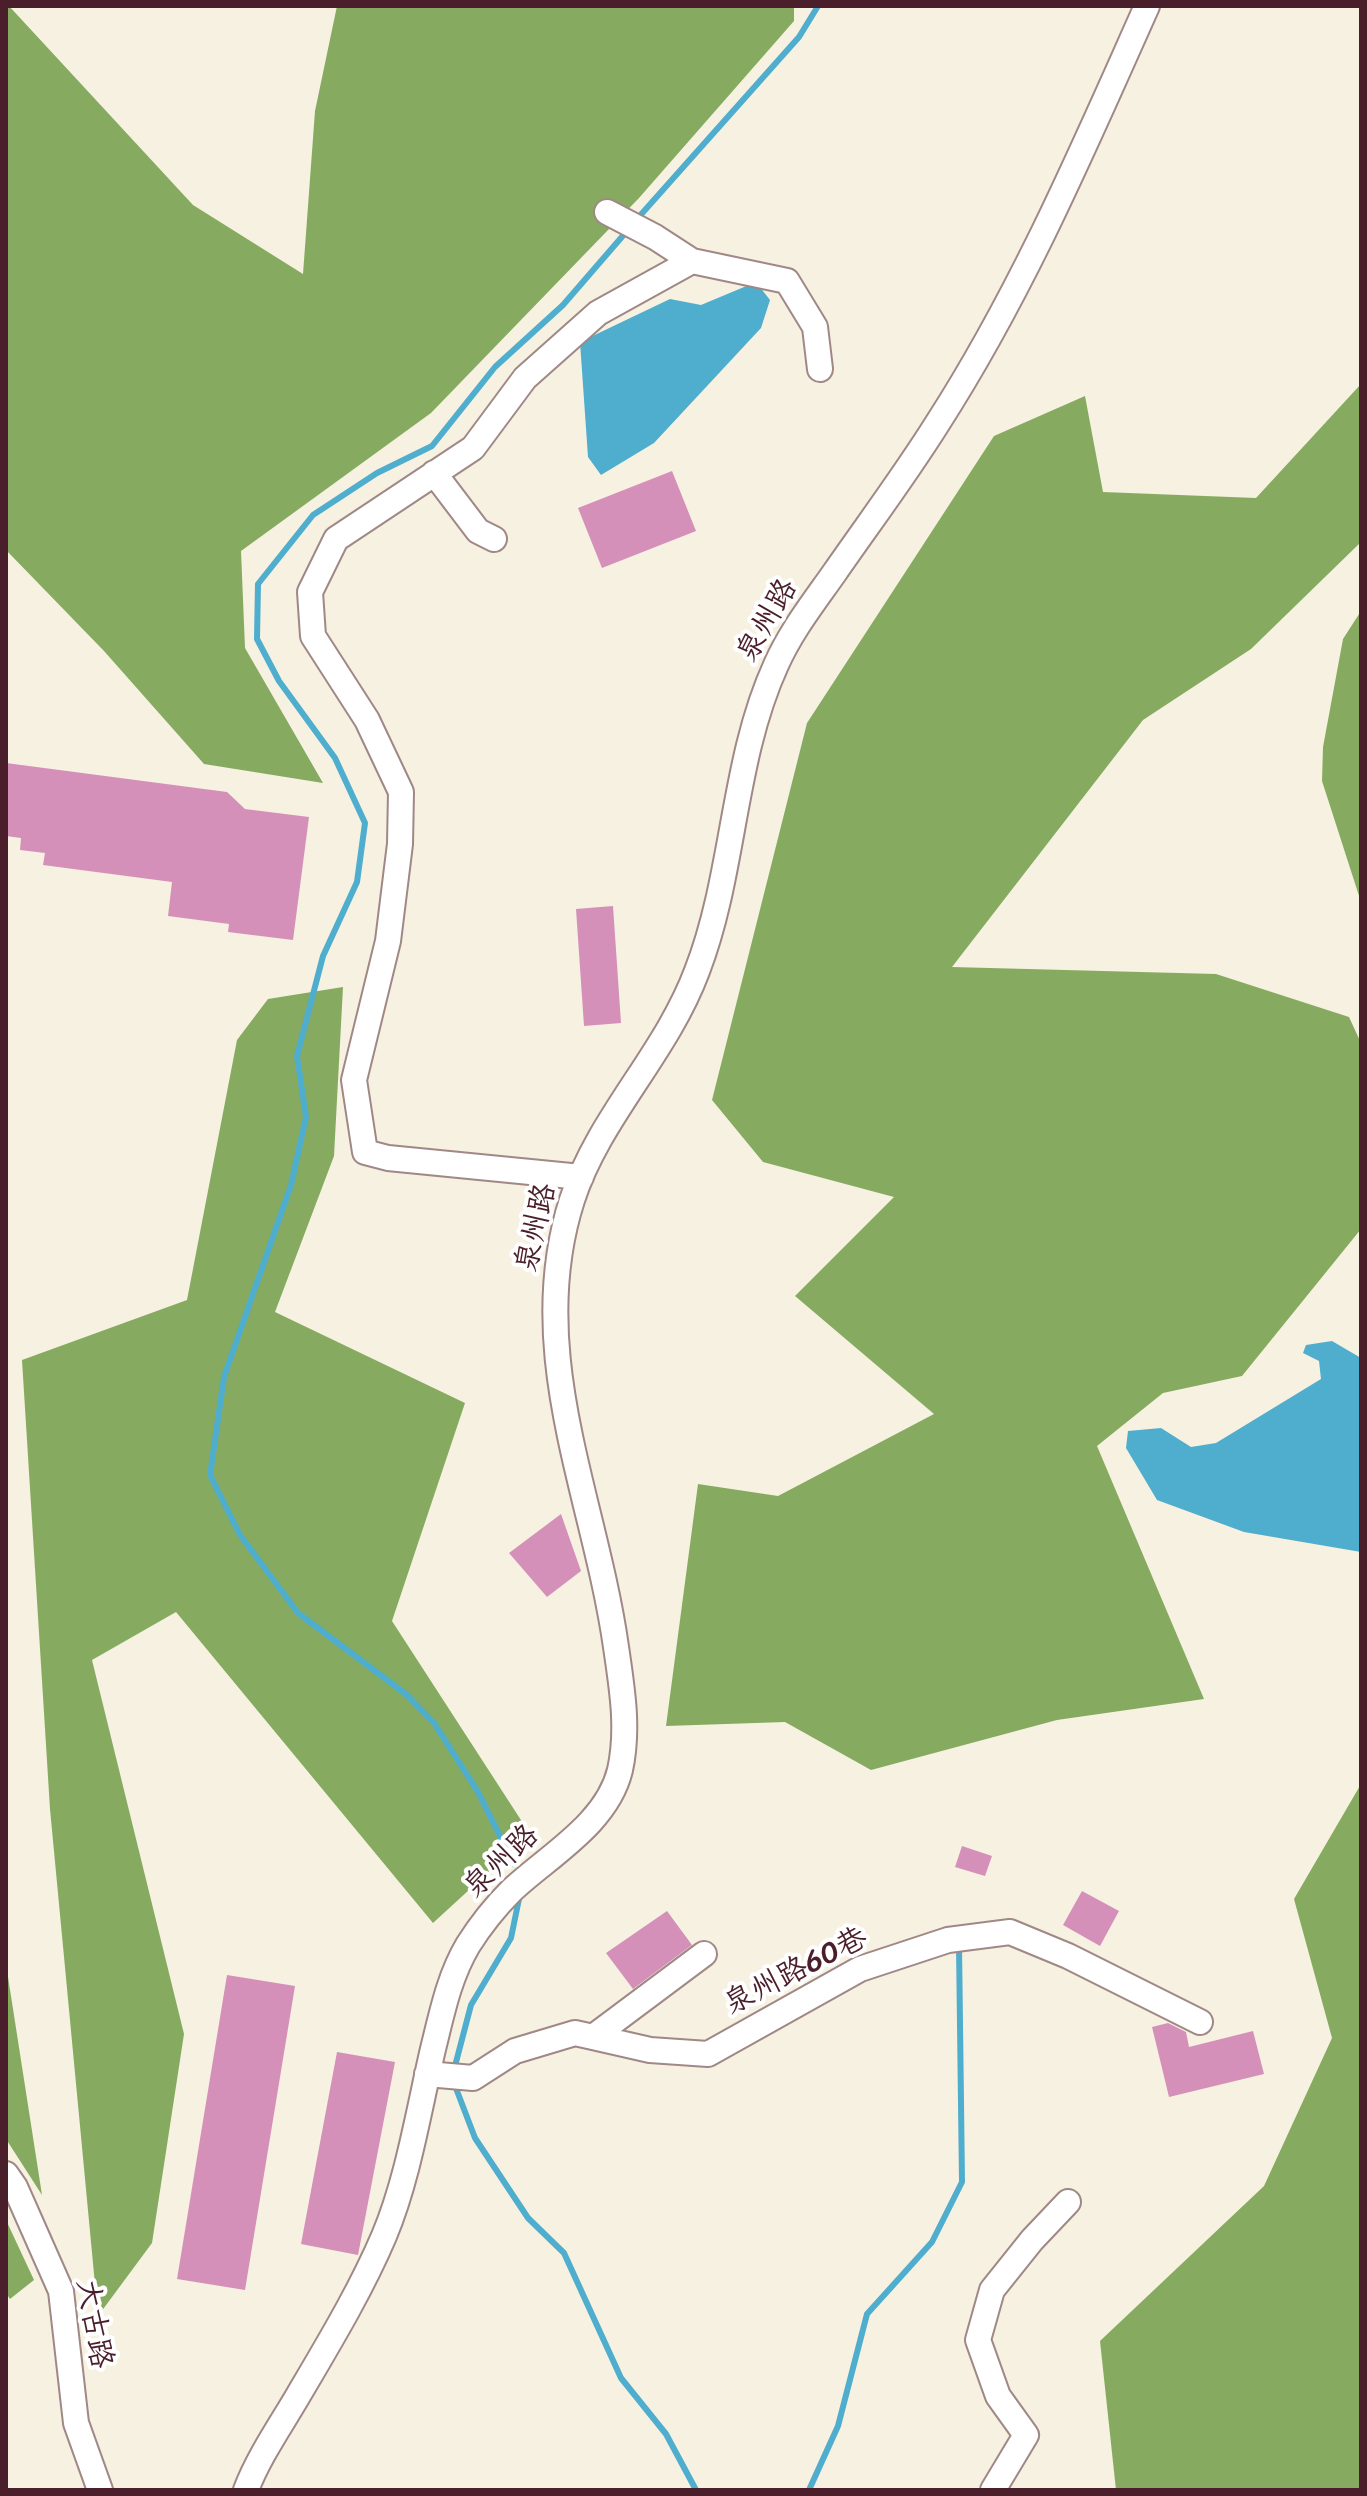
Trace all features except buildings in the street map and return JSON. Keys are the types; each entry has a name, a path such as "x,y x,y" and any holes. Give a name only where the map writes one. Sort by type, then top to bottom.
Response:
{"street":[{"name":"泉州路","path":"246,2490 253,2472 309,2376 385,2233 446,1993 467,1947 508,1894 601,1810 618,1779 624,1743 625,1707 600,1559 569,1441 555,1325 559,1255 574,1195 591,1154 654,1058 696,975 717,910 735,811 762,697 777,661 798,624 935,427 998,324 1042,237 1147,6"},
{"path":"613,215 692,261 787,281 815,327 820,369"},
{"path":"581,1177 388,1158 365,1152 354,1080 388,941 400,844 401,792 367,720 313,636 310,592 336,539 473,448 525,378 598,313 692,261"},
{"path":"434,473 478,531 494,539"},
{"name":"泉州路60巷","path":"427,2074 473,2078 515,2051 575,2033 650,2050 708,2054 860,1969 948,1940 1010,1932 1068,1956 1200,2022"},
{"name":"泉州路60巷","path":"593,2037 704,1954"},
{"name":"大古路","path":"6,2174 15,2187 61,2291 76,2423 100,2490"},
{"path":"993,2490 1026,2435 998,2396 978,2340 992,2290 1032,2240 1068,2202"}],"green space":[{"path":"6,6 193,205 303,274 315,111 337,6 794,6 794,21 639,198 431,413 241,551 245,648 323,783 204,764 104,651 6,550"},
{"path":"1361,384 1361,542 1251,649 1143,720 952,967 1216,974 1349,1017 1361,1043 1361,1229 1242,1376 1163,1393 1097,1446 1204,1699 1057,1720 871,1770 785,1722 666,1726 698,1484 778,1496 934,1414 795,1296 894,1197 763,1162 712,1100 807,723 994,436 1085,396 1103,492 1256,498"},
{"path":"1361,611 1361,902 1322,781 1323,747 1343,639"},
{"path":"343,987 334,1156 275,1312 465,1403 392,1621 530,1834 433,1923 176,1612 92,1660 184,2034 152,2243 98,2316 50,1809 22,1360 187,1300 237,1040 268,999"},
{"path":"1361,1784 1361,2490 1116,2490 1100,2341 1264,2186 1332,2038 1294,1899"},
{"path":"6,1964 42,2195 6,2139"},
{"path":"6,2220 34,2280 10,2299 6,2293"}],"water":[{"path":"756,282 770,300 761,328 654,443 601,475 588,457 580,342 670,299 701,305"},
{"path":"1332,1341 1361,1358 1361,1552 1244,1532 1157,1500 1126,1448 1128,1431 1161,1428 1191,1447 1216,1443 1321,1379 1319,1361 1303,1353 1306,1345"}],"waterway":[{"path":"637,219 799,37 818,6"},
{"path":"514,1864 478,1792 434,1723 407,1695 298,1613 240,1535 210,1475 224,1377 291,1185 306,1117 297,1056 323,956 357,882 365,823 335,758 279,681 257,639 258,584 313,515 377,473 432,446 495,367 563,305 627,231"},
{"path":"455,2066 471,2005 511,1938 520,1894"},
{"path":"809,2490 838,2426 867,2314 932,2242 962,2182 959,1945"},
{"path":"454,2083 475,2138 528,2218 564,2253 621,2378 666,2434 696,2490"}]}
